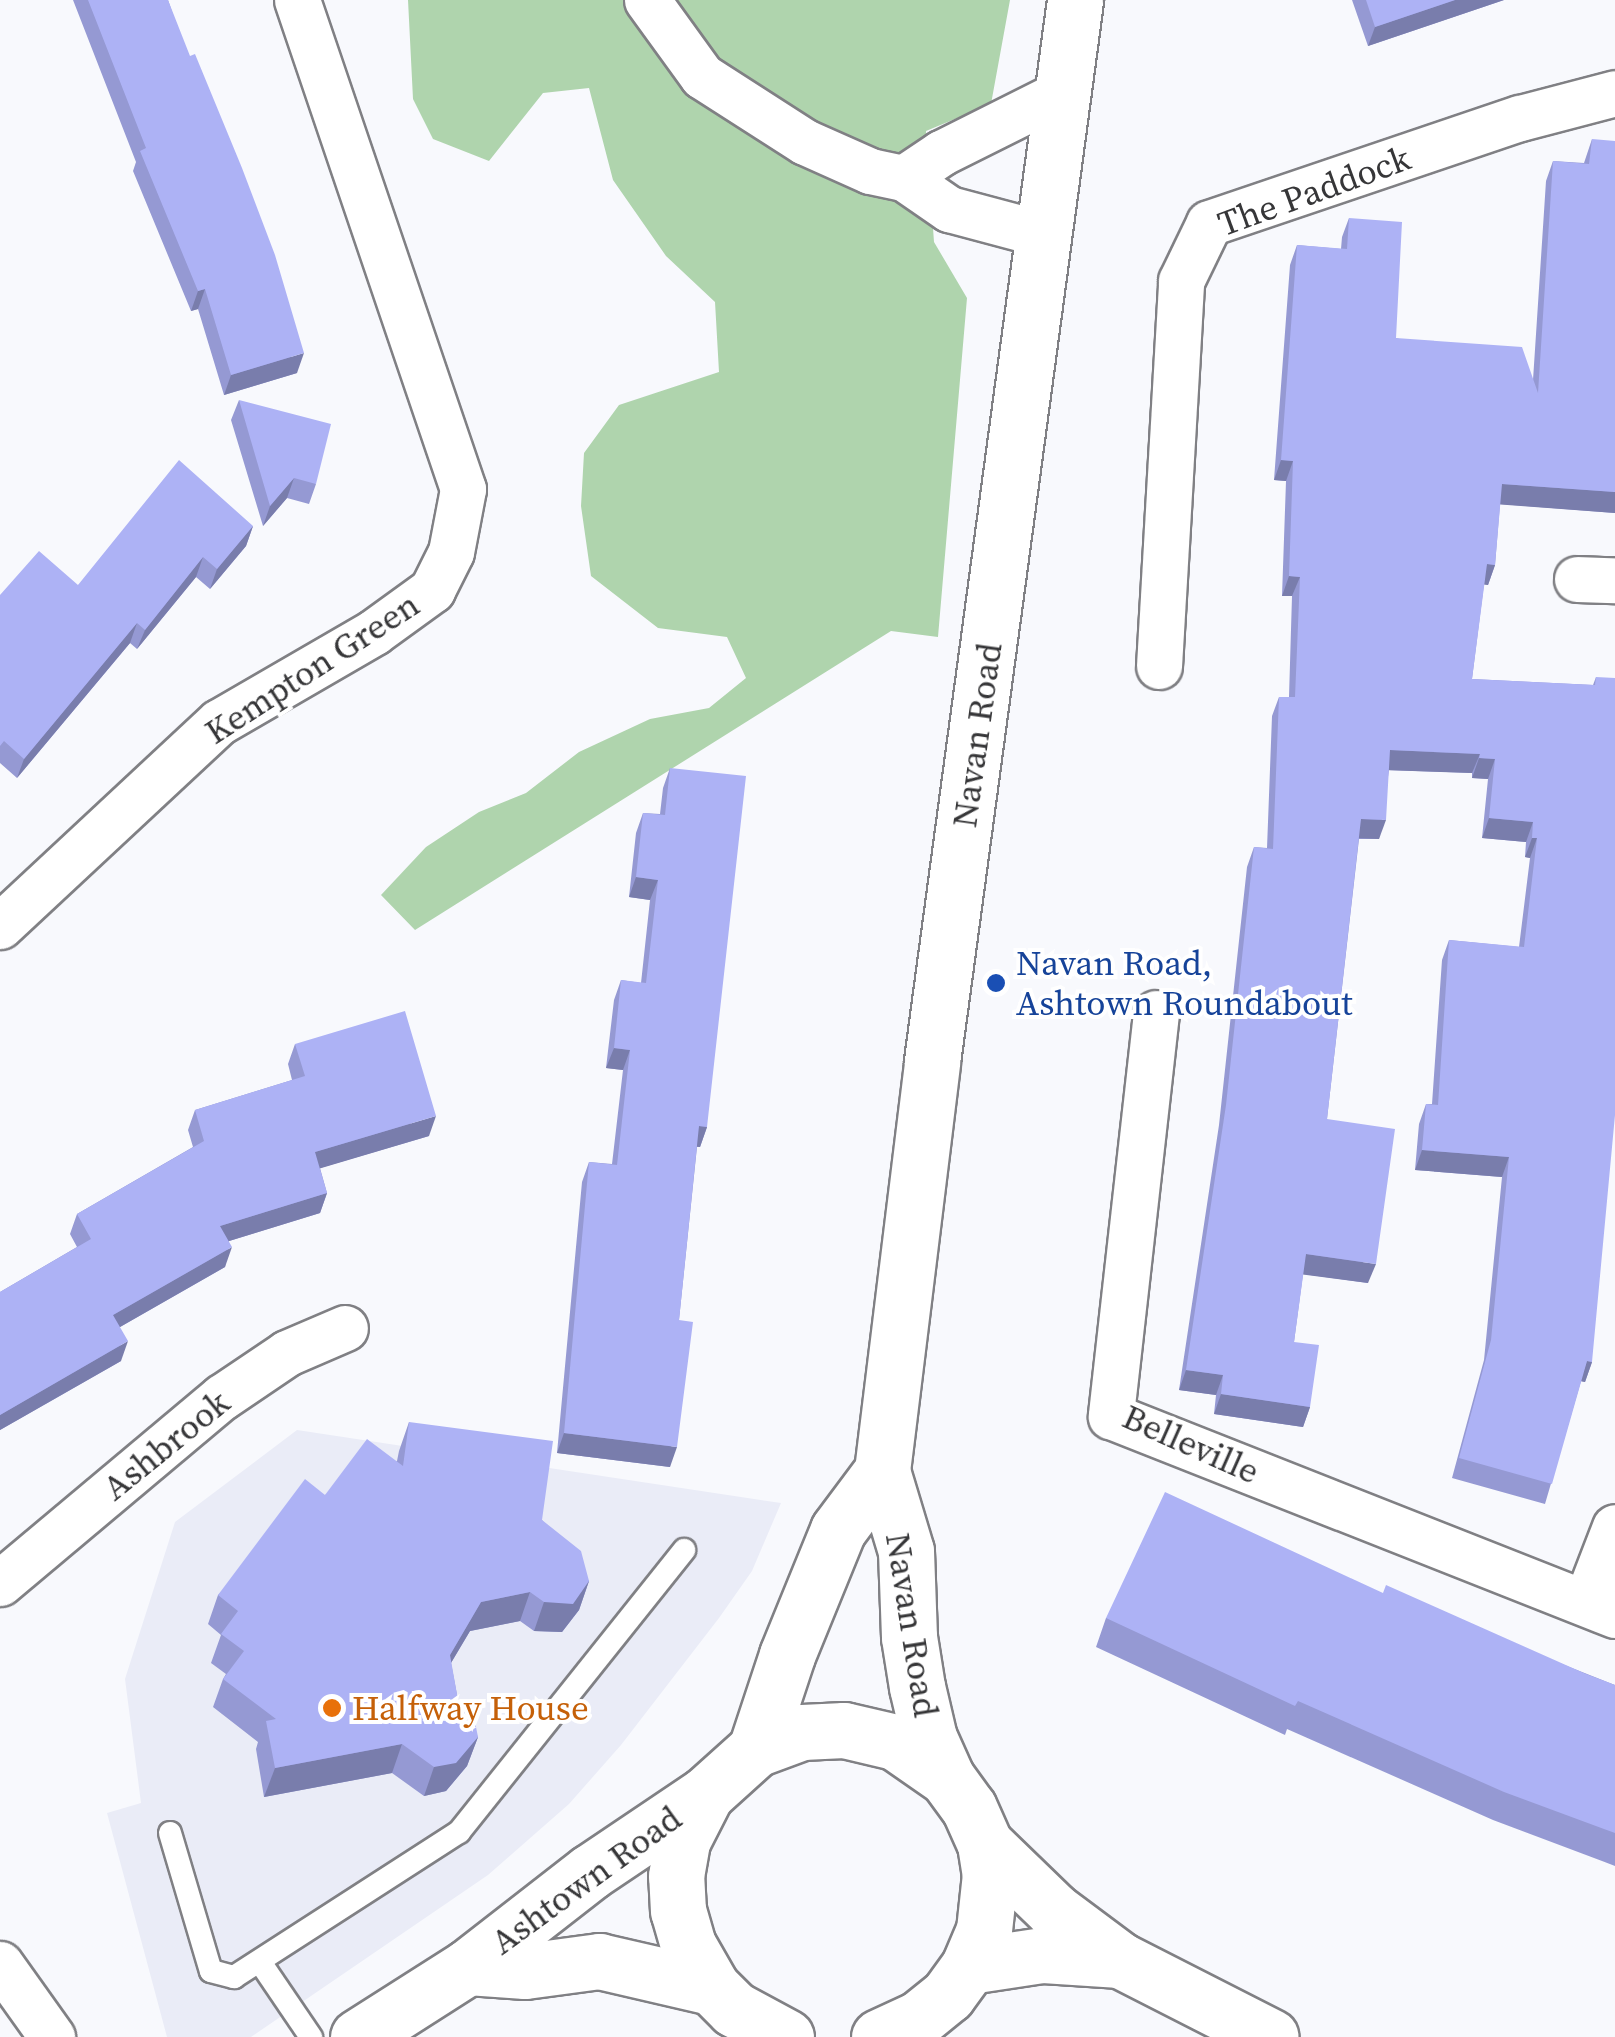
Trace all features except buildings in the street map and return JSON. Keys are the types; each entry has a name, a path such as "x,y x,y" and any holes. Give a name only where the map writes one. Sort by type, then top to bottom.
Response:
{"main road":[{"name":"Navan Road","path":"946,1778 917,1688 909,1637 906,1551 882,1471 1075,0"},
{"name":"Navan Road","path":"756,1749 787,1655 838,1530 882,1471"},
{"path":"728,2011 688,1945 678,1911 676,1876 682,1841 706,1794 756,1749 802,1732 844,1730 895,1742 946,1778 969,1808 985,1844 990,1904 969,1966 948,1995 902,2031"},
{"name":"Ashtown Road","path":"358,2037 468,1968 590,1872 706,1794"},
{"path":"985,1844 1053,1910 1120,1960 1270,2037"},
{"path":"969,1966 1043,1955 1120,1960"},
{"name":"Ashtown Road","path":"468,1968 525,1970 600,1961 786,2037"}],"street":[{"name":"Kempton Green","path":"0,926 219,722 388,622 432,590 451,552 463,489 297,0"},
{"path":"647,0 702,76 805,142 870,171 904,178 949,209 1042,234"},
{"path":"904,178 940,154 1063,92"},
{"name":"The Paddock","path":"1159,666 1181,280 1209,222 1520,118 1615,93"},
{"name":"Belleville","path":"1156,1013 1110,1416 1601,1609 1615,1528"},
{"name":"Ashbrook","path":"0,1583 222,1397 287,1353 345,1328"},
{"path":"0,1964 52,2037"}],"lane":[{"path":"170,1833 212,1972 234,1978 459,1832 684,1550"},
{"path":"260,1962 311,2037"}],"shaded area":[{"path":"297,1430 781,1503 752,1571 621,1745 569,1804 488,1875 251,2037 167,2037 107,1813 141,1803 125,1679 175,1522"}],"green space":[{"path":"408,0 1010,0 991,104 926,131 934,242 967,298 938,637 891,631 415,930 381,895 426,847 479,812 526,793 579,752 650,719 709,708 746,678 727,637 658,628 591,576 581,506 584,453 619,405 719,372 715,302 666,256 613,180 589,88 543,93 489,161 433,139 413,99"}],"place":[{"name":"Navan Road, Ashtown Roundabout","path":"996,983"},
{"name":"Halfway House","path":"332,1708"}]}
